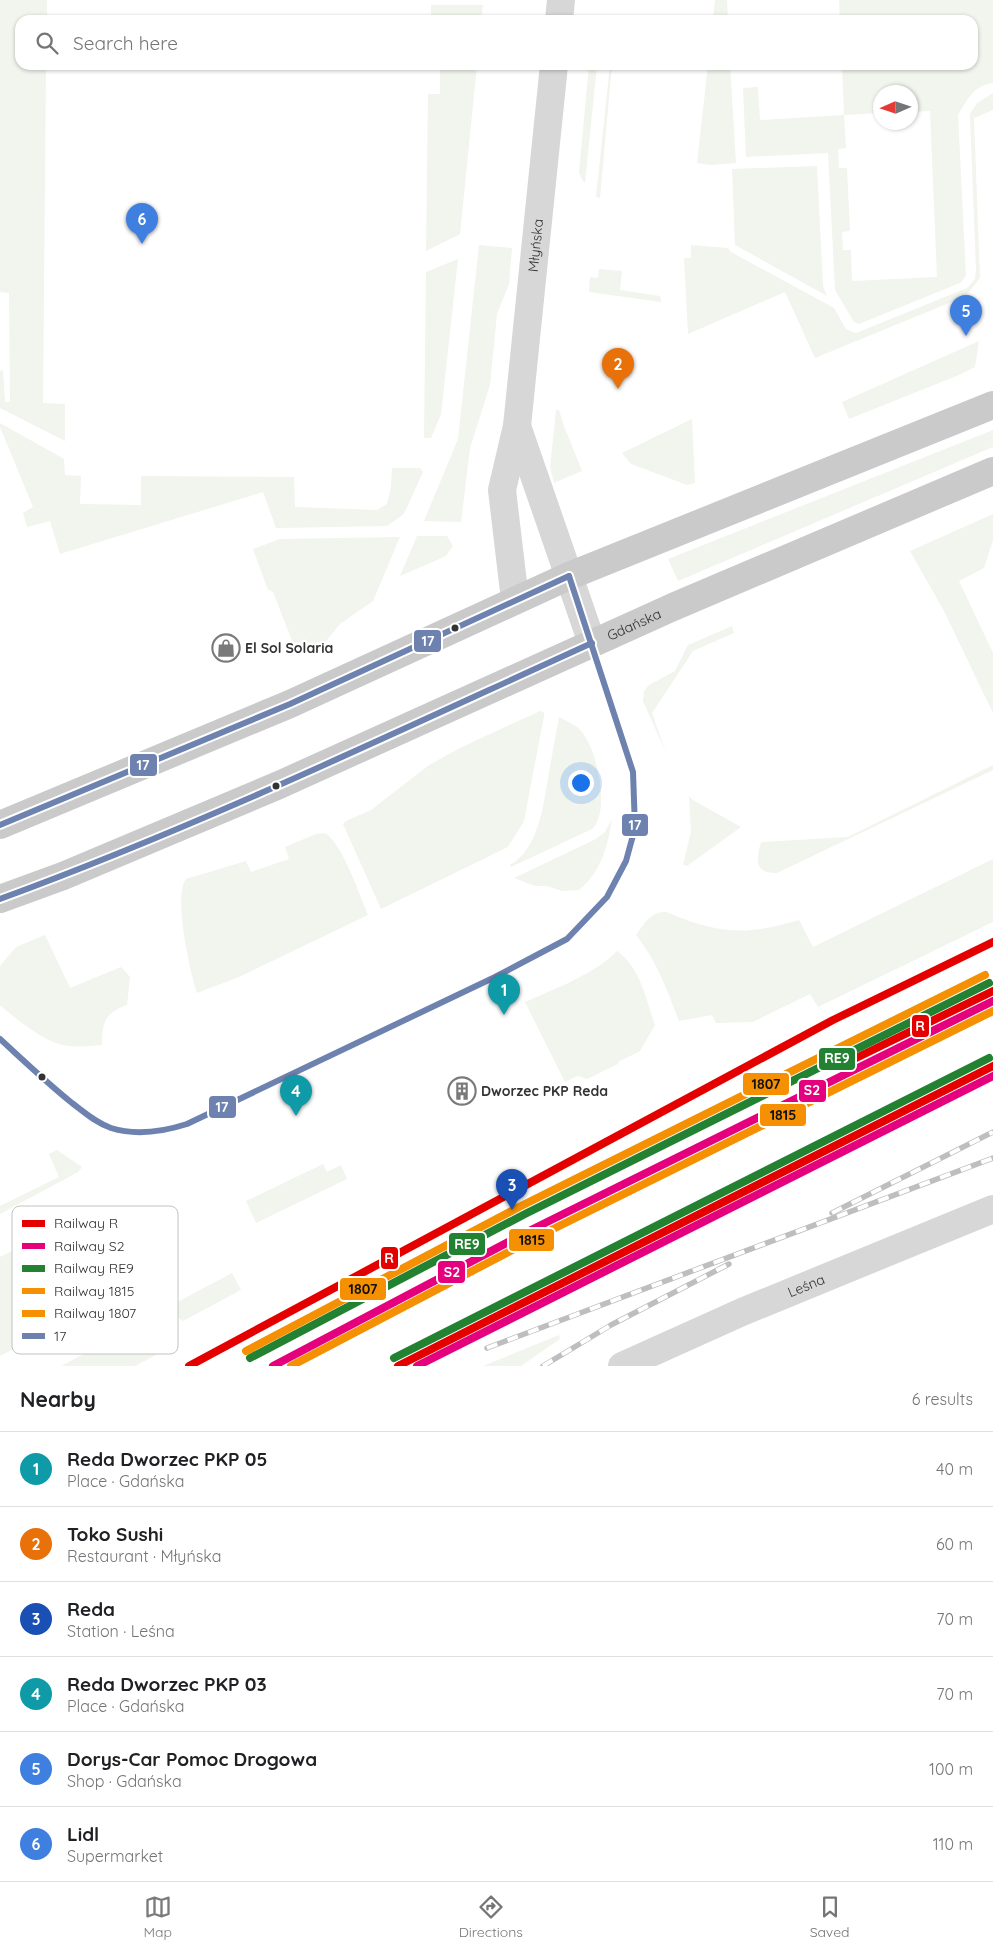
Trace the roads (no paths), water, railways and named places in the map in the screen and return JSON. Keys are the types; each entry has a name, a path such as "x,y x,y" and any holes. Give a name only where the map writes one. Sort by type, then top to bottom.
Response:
{"main road":[{"path":"0,824 290,704 569,576 993,406"},
{"name":"Gdańska","path":"0,899 64,876 279,785 592,644 993,471"}],"street":[{"path":"560,15 561,0"},
{"name":"Młyńska","path":"515,600 502,490 517,426 553,70"},
{"name":"Młyńska","path":"517,426 592,644"},
{"name":"Leśna","path":"622,1366 742,1312 993,1209"}],"railway":[{"path":"832,1213 993,1132"},
{"path":"487,1348 993,1158"},
{"path":"543,1366 611,1325 729,1264"}],"rail line":[{"name":"R","path":"189,1366 833,1020 993,942"},
{"name":"1807","path":"246,1351 521,1206 985,975"},
{"name":"RE9","path":"250,1358 525,1214 989,983"},
{"name":"R","path":"848,1062 993,991"},
{"name":"S2","path":"273,1366 533,1229 993,1001"},
{"name":"1815","path":"291,1366 537,1237 993,1011"},
{"name":"RE9","path":"394,1358 989,1058"},
{"name":"R","path":"398,1366 993,1066"},
{"name":"S2","path":"417,1366 993,1076"}],"place":[{"name":"Lidl","path":"142,244"},
{"name":"Dorys-Car Pomoc Drogowa","path":"966,336"},
{"name":"Toko Sushi","path":"618,389"},
{"name":"El Sol Solaria","path":"226,648"},
{"name":"Reda Dworzec PKP 05","path":"504,1015"},
{"name":"Dworzec PKP Reda","path":"462,1091"},
{"name":"Reda Dworzec PKP 03","path":"296,1116"},
{"name":"Reda","path":"512,1210"}]}
